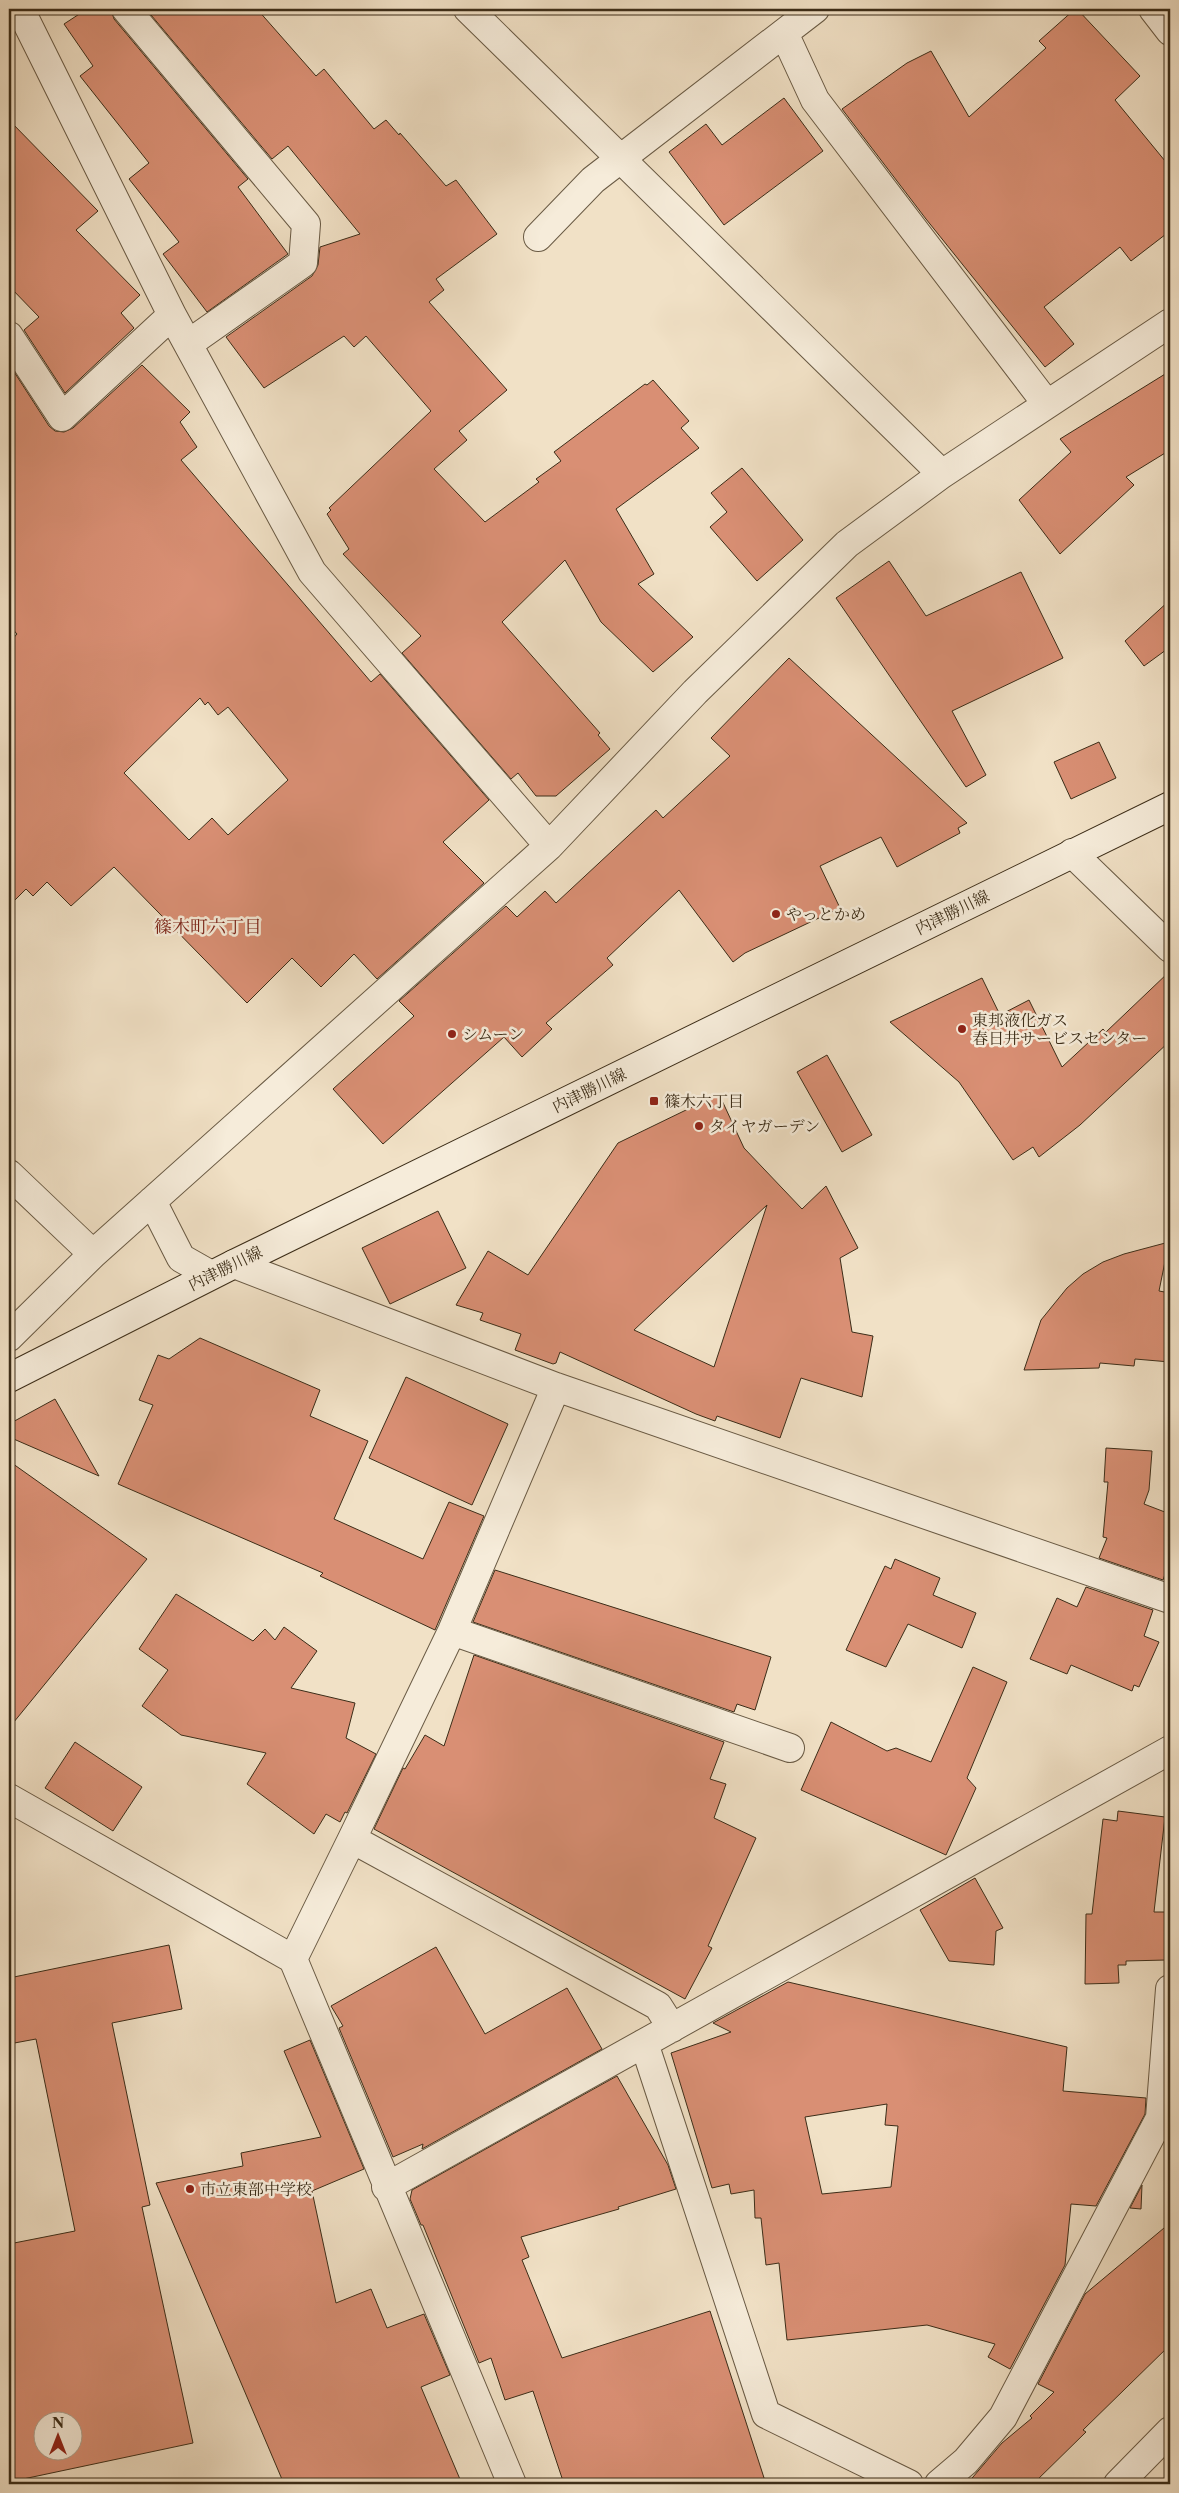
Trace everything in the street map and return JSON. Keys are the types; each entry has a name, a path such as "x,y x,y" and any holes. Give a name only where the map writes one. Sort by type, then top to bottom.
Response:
{"street":[{"path":"9,12 15,9"},
{"path":"20,9 172,315 312,572 549,846"},
{"path":"126,9 306,224 303,264 188,344"},
{"path":"468,9 942,474"},
{"path":"538,238 593,180 815,9"},
{"path":"1153,9 1170,31"},
{"path":"784,33 814,100 1046,403"},
{"path":"9,336 62,417 172,315"},
{"path":"9,1337 93,1254 549,846 695,692 847,544 942,474 1170,322"},
{"name":"内津勝川線","path":"9,1378 222,1270 1170,806"},
{"path":"1072,853 1170,948"},
{"path":"9,1174 93,1254"},
{"path":"152,1202 181,1258 222,1270 1170,1600"},
{"path":"292,1959 452,1631 556,1387"},
{"path":"452,1631 790,1748"},
{"path":"386,2186 1170,1750"},
{"path":"9,1798 292,1959 512,2484"},
{"path":"352,1839 658,2006 672,2028"},
{"path":"939,2484 966,2461 1003,2417 1160,2118 1170,1990"},
{"path":"644,2043 766,2414 909,2484"},
{"path":"1118,2484 1170,2431"}],"building":[{"path":"87,9 111,9 114,19 248,179 238,187 288,254 207,312 163,254 179,242 129,179 149,163 80,76 93,66 64,24"},
{"path":"146,9 257,9 316,76 324,69 374,129 386,120 399,135 400,133 446,186 456,180 497,234 436,279 444,290 429,302 507,390 459,431 467,440 434,469 485,522 539,482 536,479 561,461 554,452 653,380 689,421 681,428 699,448 616,509 654,574 638,584 693,637 653,672 601,622 565,560 502,622 600,733 598,735 610,749 556,796 536,796 518,773 511,779 402,653 421,636 343,554 349,549 327,514 331,510 329,508 431,411 366,336 354,347 344,336 264,388 226,337 312,276 318,265 320,247 360,234 288,146 272,159"},
{"path":"1075,9 1140,76 1115,100 1170,167 1170,231 1131,261 1120,247 1044,307 1074,344 1045,367 926,219 842,109 907,63 931,51 969,117 1046,48 1039,41"},
{"path":"784,98 823,151 724,225 669,152 706,124 722,145"},
{"path":"9,120 98,211 76,230 140,295 121,313 134,328 65,393 24,330 39,317 9,286"},
{"path":"9,364 49,426 55,431 64,432 73,428 142,365 190,412 180,422 197,447 181,460 371,682 380,674 489,800 443,842 484,883 377,979 354,954 321,987 292,958 247,1003 114,867 71,906 47,882 33,896 26,889 9,906 9,643 17,634 9,625","holes":["200,698 205,705 208,702 218,715 228,707 288,780 228,835 212,818 189,840 124,773"]},
{"path":"1170,371 1170,450 1126,477 1134,485 1060,554 1019,500 1071,452 1060,439"},
{"path":"742,468 803,540 757,581 710,527 727,512 711,493"},
{"path":"889,561 926,616 1021,572 1063,658 952,711 986,775 966,787 836,598"},
{"path":"1170,600 1170,647 1144,666 1125,641"},
{"path":"789,658 967,823 958,828 960,833 897,867 881,837 820,866 840,908 745,953 733,962 679,890 607,958 613,965 546,1023 552,1029 522,1057 504,1037 383,1144 333,1089 414,1016 399,1001 506,906 517,917 545,891 556,903 656,810 663,818 730,756 711,738"},
{"path":"1099,742 1116,778 1071,799 1054,762"},
{"path":"1170,971 1170,1041 1080,1125 1039,1157 1033,1147 1013,1160 959,1082 890,1022 982,978 1000,1015 1029,1000 1062,1067 1103,1029 1106,1032"},
{"path":"827,1055 872,1135 842,1152 797,1072"},
{"path":"719,1094 744,1148 802,1209 826,1186 858,1248 840,1258 852,1332 873,1336 862,1397 801,1378 780,1438 717,1416 715,1421 696,1414 560,1352 556,1363 553,1364 515,1350 521,1334 480,1320 483,1313 456,1305 488,1251 528,1275 618,1143","holes":["767,1205 714,1367 634,1330"]},
{"path":"438,1211 466,1268 390,1304 362,1248"},
{"path":"1169,1242 1159,1291 1170,1293 1170,1362 1135,1359 1134,1366 1100,1363 1099,1368 1024,1370 1041,1320 1067,1288 1083,1274 1103,1262 1124,1254"},
{"path":"200,1338 320,1390 310,1416 368,1441 334,1519 423,1559 449,1502 484,1516 435,1630 320,1576 323,1573 118,1484 153,1405 139,1400 158,1355 169,1359"},
{"path":"406,1377 508,1424 472,1505 369,1458"},
{"path":"55,1399 99,1476 9,1437 9,1424"},
{"path":"1106,1448 1152,1451 1149,1490 1144,1504 1170,1514 1170,1560 1163,1580 1099,1558 1107,1538 1103,1537 1108,1482 1104,1482"},
{"path":"9,1461 147,1559 9,1728"},
{"path":"895,1559 940,1578 933,1595 976,1613 962,1648 908,1624 886,1667 846,1650 885,1566 891,1569"},
{"path":"495,1570 771,1657 755,1710 737,1704 734,1712 473,1622"},
{"path":"1086,1587 1153,1610 1144,1636 1159,1642 1139,1687 1134,1685 1132,1691 1071,1665 1067,1674 1030,1659 1057,1598 1077,1607"},
{"path":"176,1594 253,1641 265,1629 275,1640 284,1627 317,1651 291,1688 355,1703 346,1738 376,1754 347,1813 345,1812 340,1822 326,1814 314,1834 247,1784 266,1753 181,1735 142,1706 168,1670 139,1649"},
{"path":"474,1655 724,1742 710,1779 726,1784 714,1818 756,1838 708,1946 712,1948 685,1999 374,1829 403,1768 405,1769 425,1735 444,1746"},
{"path":"973,1667 1007,1682 967,1778 976,1788 946,1855 801,1790 831,1722 887,1751 896,1748 931,1762"},
{"path":"75,1742 142,1787 113,1831 45,1788"},
{"path":"1118,1811 1165,1817 1154,1912 1165,1912 1166,1960 1126,1961 1126,1965 1118,1965 1119,1983 1085,1984 1086,1914 1092,1914 1103,1819 1117,1821"},
{"path":"975,1878 1003,1928 996,1931 994,1965 949,1961 920,1910"},
{"path":"169,1945 182,2009 112,2023 150,2205 142,2207 193,2443 9,2482 9,2244 75,2231 36,2039 9,2044 9,1978"},
{"path":"436,1947 485,2034 567,1988 602,2049 422,2149 423,2144 393,2157 339,2028 343,2026 331,2006"},
{"path":"788,1982 1067,2047 1063,2091 1146,2098 1145,2114 1096,2206 1071,2204 1065,2265 1010,2369 988,2357 995,2344 927,2325 787,2340 779,2263 766,2265 761,2218 755,2218 754,2190 731,2194 729,2184 712,2188 671,2053 731,2032 713,2023","holes":["887,2104 885,2125 898,2126 891,2187 822,2194 805,2117"]},
{"path":"310,2040 364,2169 312,2191 336,2303 371,2289 387,2328 424,2314 450,2375 421,2387 462,2484 284,2484 156,2183 243,2166 241,2153 321,2137 284,2051"},
{"path":"617,2076 668,2165 676,2189 618,2207 619,2209 521,2237 529,2257 522,2260 562,2358 710,2311 766,2484 564,2484 533,2391 505,2400 491,2358 479,2363 423,2225 421,2225 410,2199 412,2190"},
{"path":"1142,2185 1141,2209 1130,2208"},
{"path":"1170,2223 1170,2345 1083,2430 1086,2432 1033,2484 967,2484 1002,2443 1032,2418 1030,2416 1054,2392 1038,2384 1085,2294"}],"place":[{"name":"やっとかめ","path":"776,914"},
{"name":"東邦液化ガス 春日井サービスセンター","path":"962,1029"},
{"name":"シムーン","path":"452,1034"},
{"name":"篠木六丁目","path":"654,1101"},
{"name":"タイヤガーデン","path":"699,1126"},
{"name":"市立東部中学校","path":"190,2189"}],"district":[{"name":"篠木町六丁目","path":"208,927"}]}
